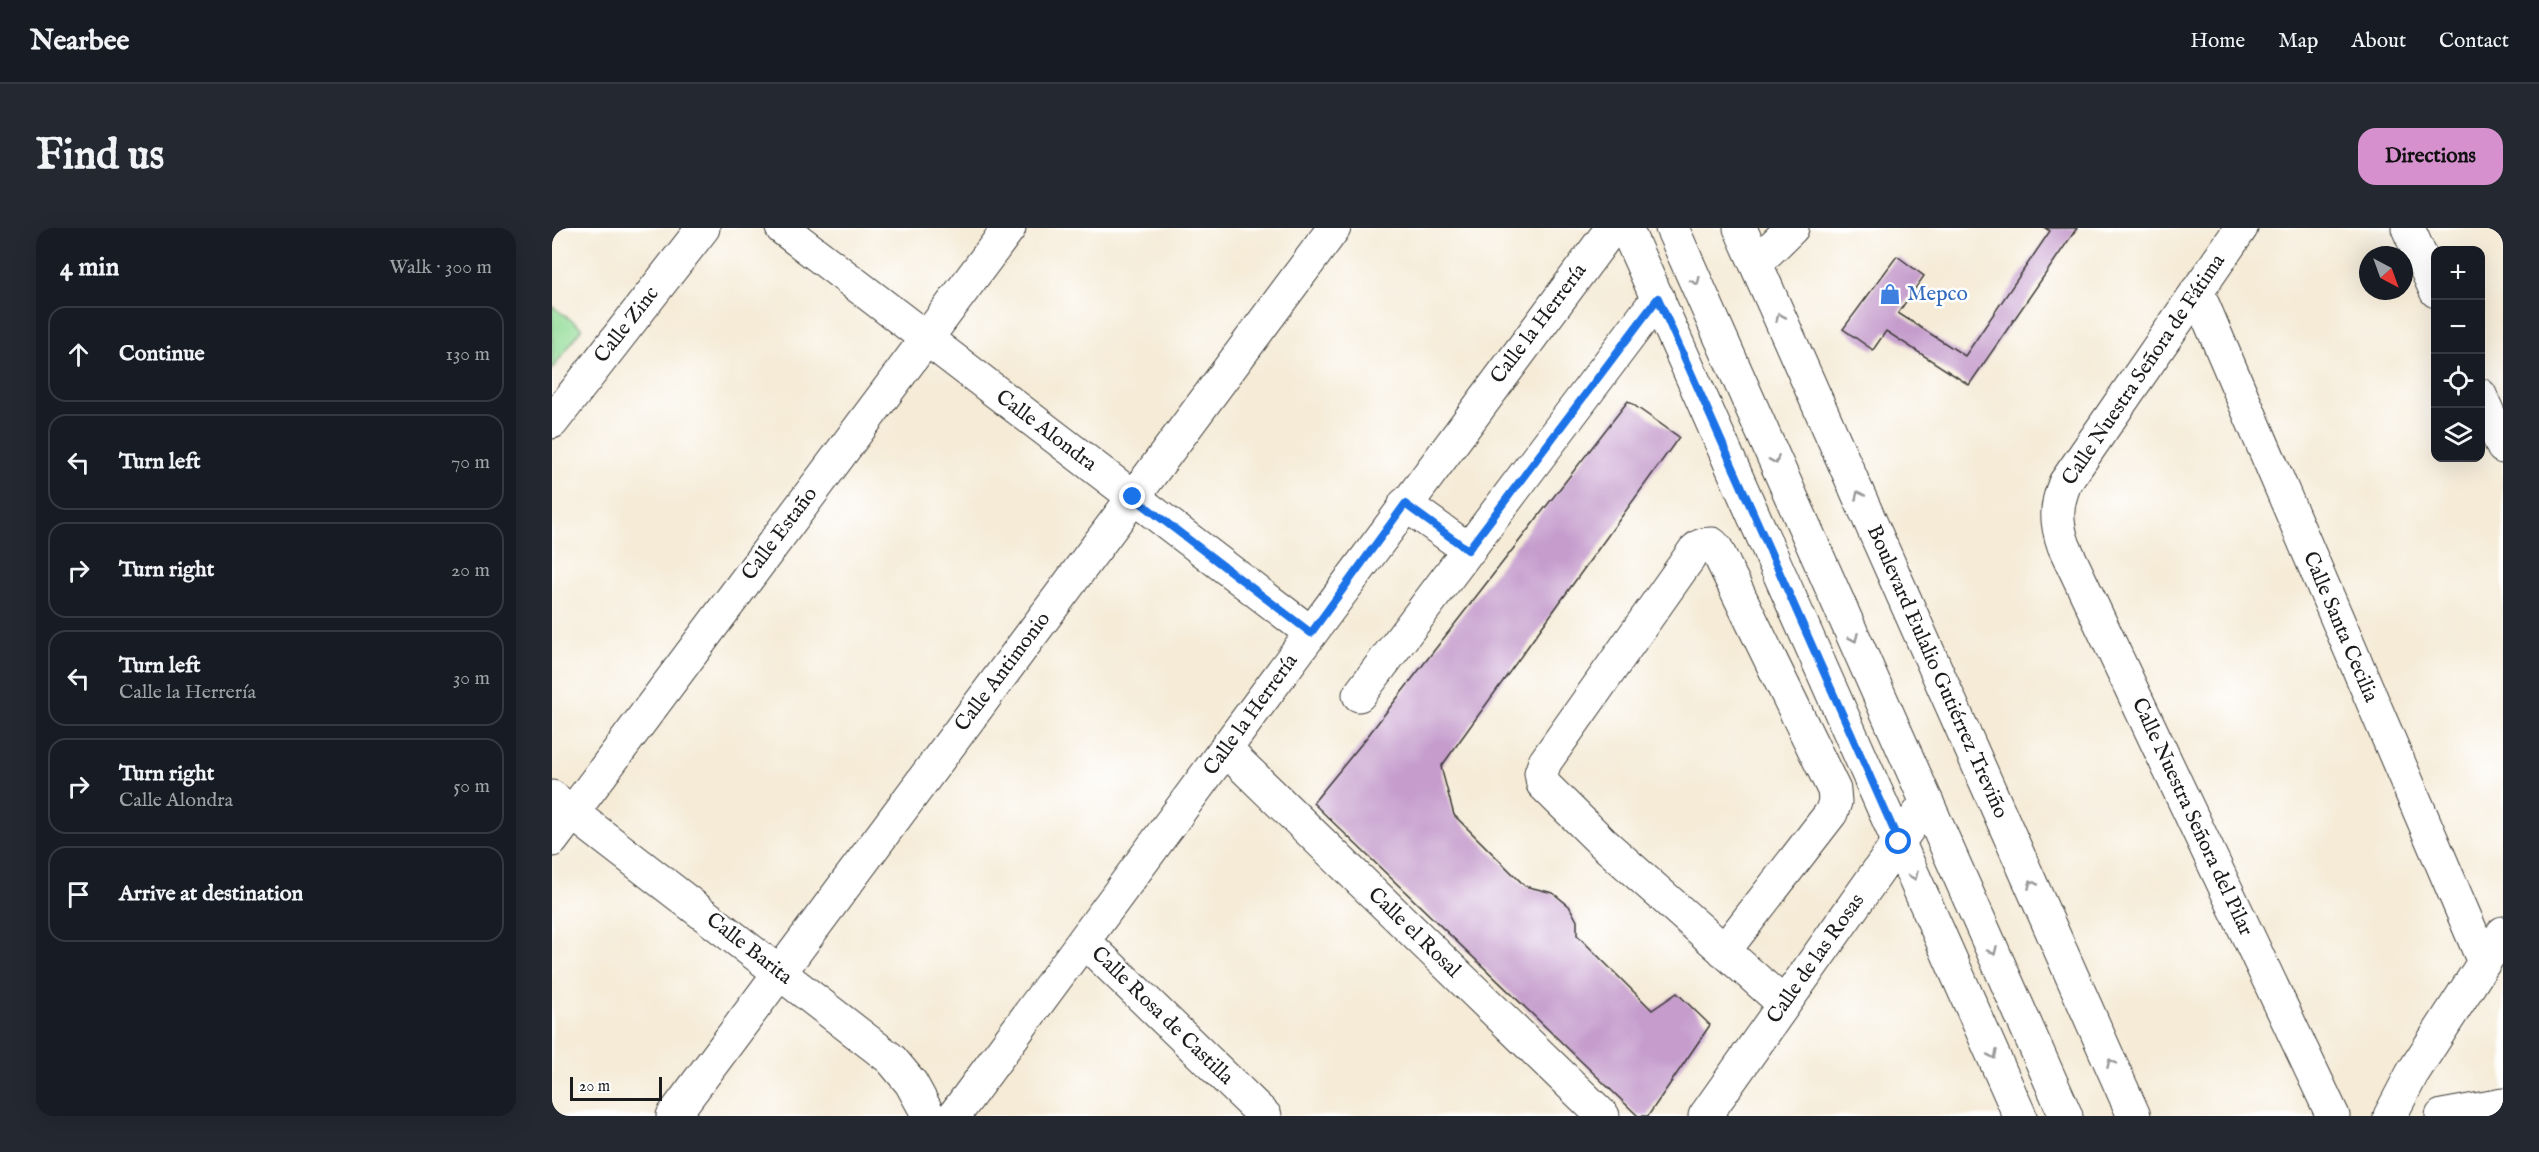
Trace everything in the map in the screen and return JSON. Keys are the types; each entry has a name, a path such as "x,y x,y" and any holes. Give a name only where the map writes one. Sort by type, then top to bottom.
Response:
{"street":[{"name":"Calle Zinc","path":"552,422 703,228"},
{"name":"Calle Alondra","path":"782,228 1311,633"},
{"name":"Calle Estaño","path":"552,840 562,805 926,339 1009,228"},
{"name":"Calle Antimonio","path":"673,1116 1334,228"},
{"name":"Calle la Herrería","path":"954,1116 1226,750 1405,504 1612,228"},
{"path":"1626,228 2020,1116"},
{"path":"1672,228 2066,1116"},
{"name":"Boulevard Eulalio Gutiérrez Treviño","path":"1740,228 2134,1116"},
{"path":"1756,263 1792,228"},
{"name":"Calle Nuestra Señora de Fátima","path":"2056,515 2058,500 2065,483 2241,228"},
{"path":"2408,228 2431,280"},
{"name":"Calle Santa Cecilia","path":"2198,291 2484,962"},
{"path":"1359,694 1658,298"},
{"path":"2485,404 2503,447"},
{"path":"1405,504 1468,550"},
{"name":"Calle Nuestra Señora del Pilar","path":"2056,515 2064,546 2333,1116"},
{"path":"1724,951 1825,822 1835,802 1834,790 1716,548 1712,544 1699,546 1545,762 1541,774 1543,784 1549,792 1724,951 1784,1004"},
{"path":"1758,634 1789,593"},
{"name":"Calle el Rosal","path":"1226,750 1603,1116"},
{"name":"Calle de las Rosas","path":"1705,1116 1927,802"},
{"name":"Calle Barita","path":"562,805 891,1059 911,1083 928,1116"},
{"path":"2390,1116 2412,1074 2503,933"},
{"name":"Calle Rosa de Castilla","path":"1084,941 1265,1116"},
{"path":"2442,1116 2503,1105"}],"green space":[{"path":"552,306 582,328 552,370"}],"building":[{"name":"Mepco","path":"2045,228 2077,228 1969,385 1886,331 1873,350 1843,329 1897,256 1924,276 1898,313 1965,356 2050,231"},
{"path":"1628,401 1679,437 1441,767 1454,815 1525,886 1553,893 1569,906 1577,921 1577,935 1652,1010 1677,993 1710,1025 1648,1116 1638,1116 1313,803"}],"place":[{"name":"Mepco","path":"1890,294"}],"route":[{"path":"1133,497 1311,633 1405,504 1468,550 1658,298 1899,842"}]}
